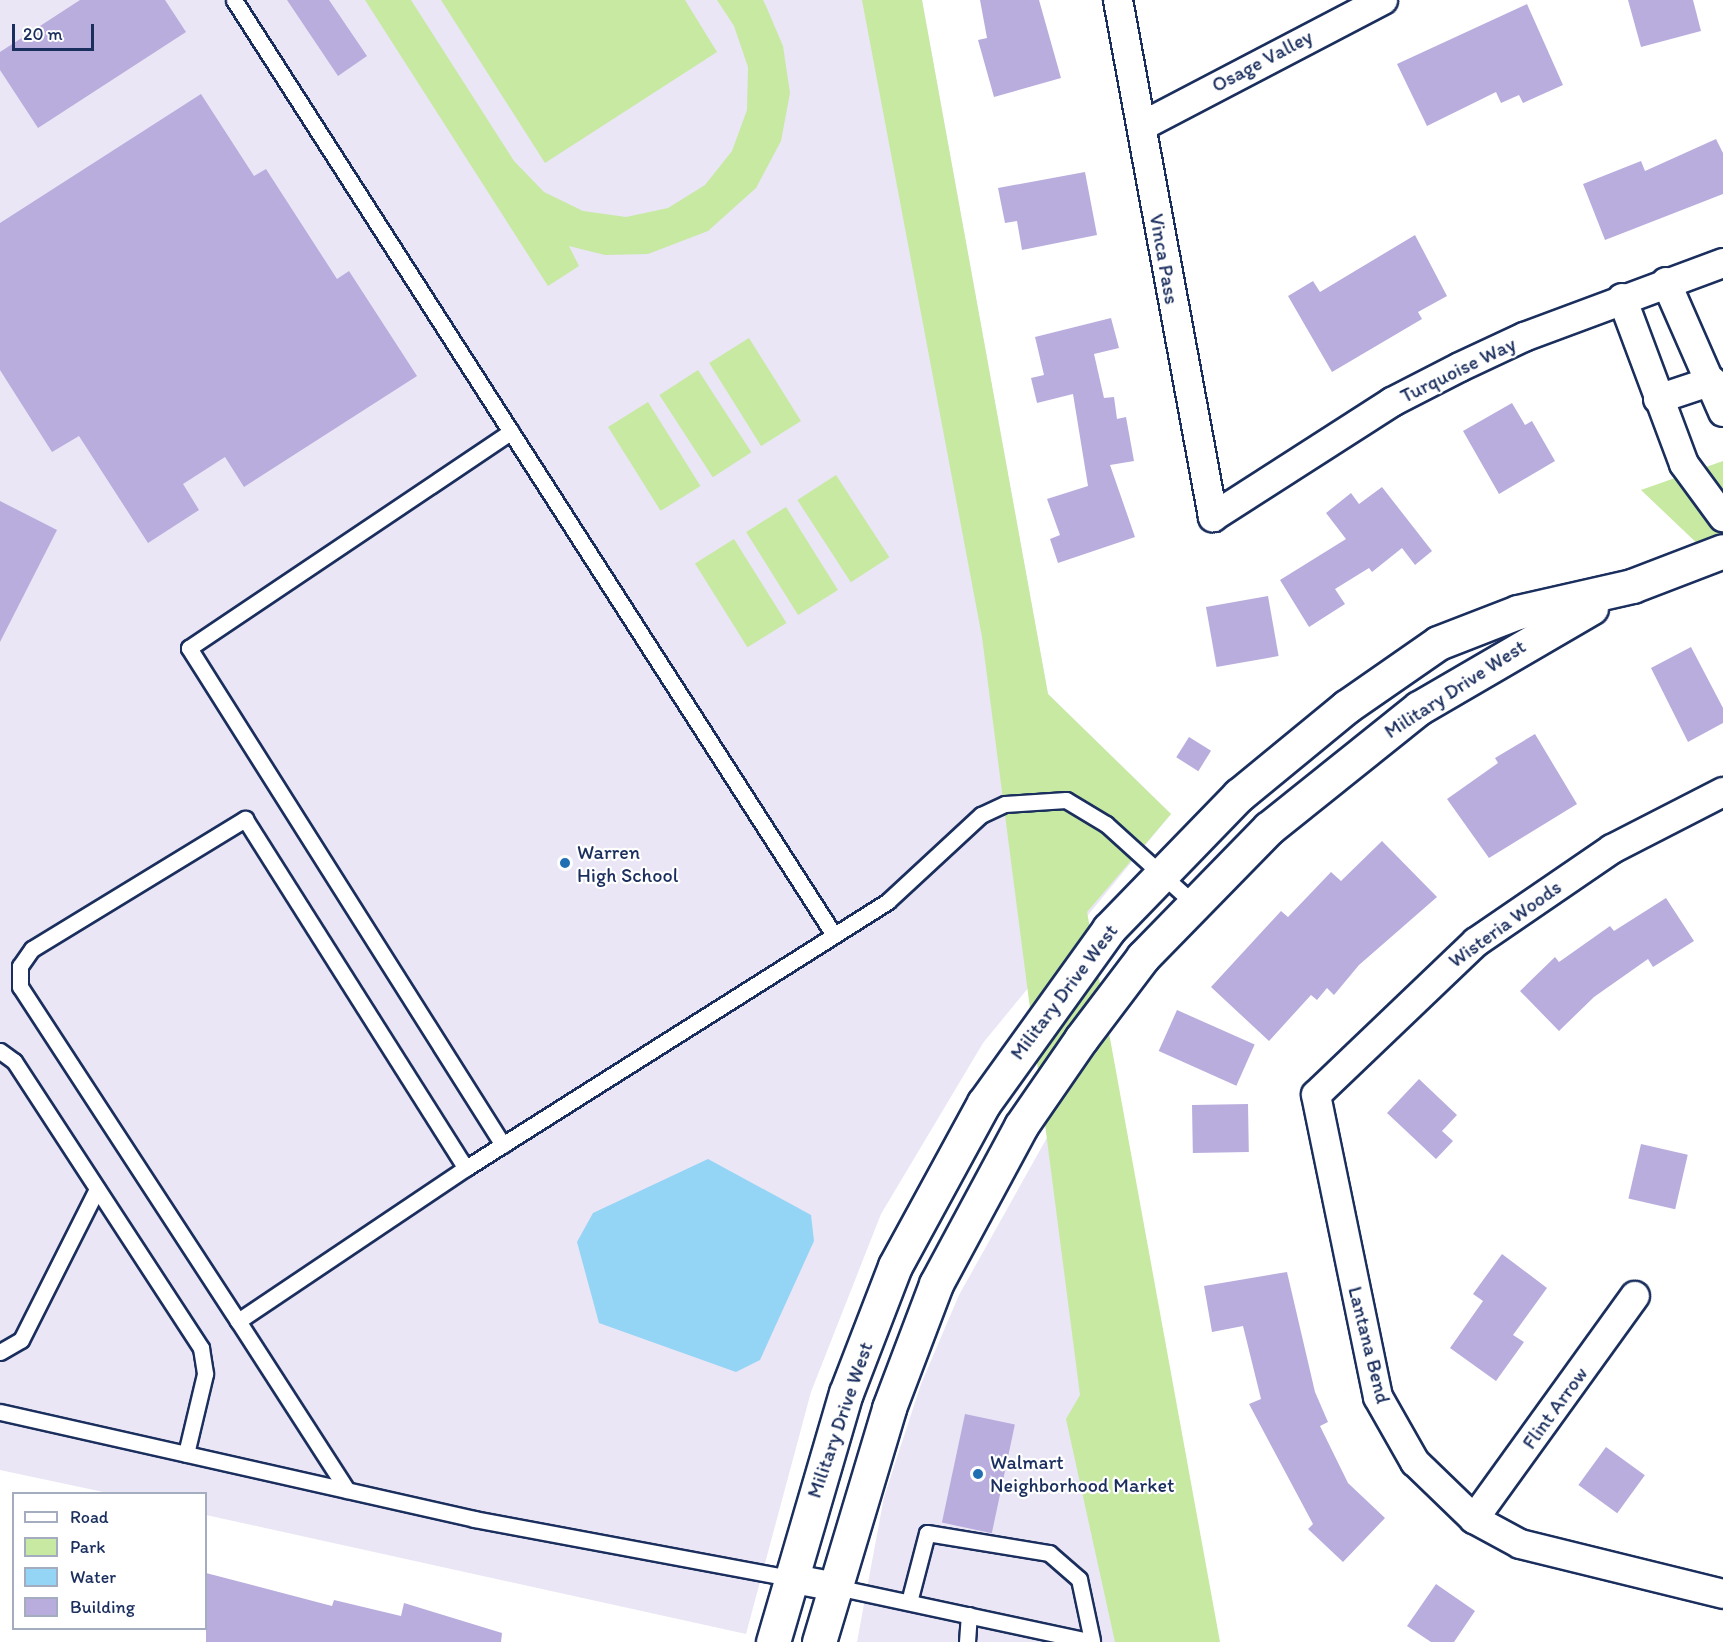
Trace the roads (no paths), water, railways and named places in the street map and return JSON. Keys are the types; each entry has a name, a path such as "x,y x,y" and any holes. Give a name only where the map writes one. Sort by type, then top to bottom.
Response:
{"main road":[{"name":"Military Drive West","path":"773,1642 789,1578 880,1306 947,1165 1045,1013 1109,929 1239,795 1346,707 1438,643 1518,612 1632,586 1723,551"},
{"name":"Military Drive West","path":"819,1642 889,1407 936,1284 986,1186 1081,1039 1193,903 1269,828 1419,708 1632,586"}],"street":[{"name":"Vinca Pass","path":"1118,0 1212,517"},
{"name":"Osage Valley","path":"1142,126 1383,0"},
{"name":"Turquoise Way","path":"1212,517 1392,402 1524,337 1622,298 1723,263"},
{"path":"1666,282 1712,381 1723,412"},
{"path":"1622,298 1646,352 1659,399 1684,464 1723,517"},
{"path":"1659,399 1712,381"},
{"name":"Wisteria Woods","path":"1316,1095 1476,942 1612,849 1723,792"},
{"name":"Lantana Bend","path":"1316,1095 1378,1397 1415,1462 1474,1519 1520,1544 1565,1557 1723,1594"},
{"name":"Flint Arrow","path":"1474,1519 1635,1296"},
{"path":"789,1578 836,1587"}],"lane":[{"path":"234,0 834,935"},
{"path":"503,1145 189,648 511,432"},
{"path":"238,1321 466,1168 888,901 981,815 1005,804 1066,800 1106,824 1193,903"},
{"path":"347,1490 20,987 20,966 32,949 246,819 466,1168"},
{"path":"0,1051 14,1061 201,1348 205,1374 186,1454"},
{"path":"0,1352 21,1340 97,1189"},
{"path":"0,1412 347,1490 789,1578"},
{"path":"836,1587 969,1615 1037,1635 1092,1641 1079,1580 1049,1553 927,1533 909,1602"},
{"path":"967,1642 969,1615"}],"water":[{"path":"708,1159 811,1215 814,1241 760,1360 736,1372 599,1323 577,1242 593,1213"}],"place":[{"name":"Warren High School","path":"565,863"},
{"name":"Walmart Neighborhood Market","path":"978,1474"}]}
